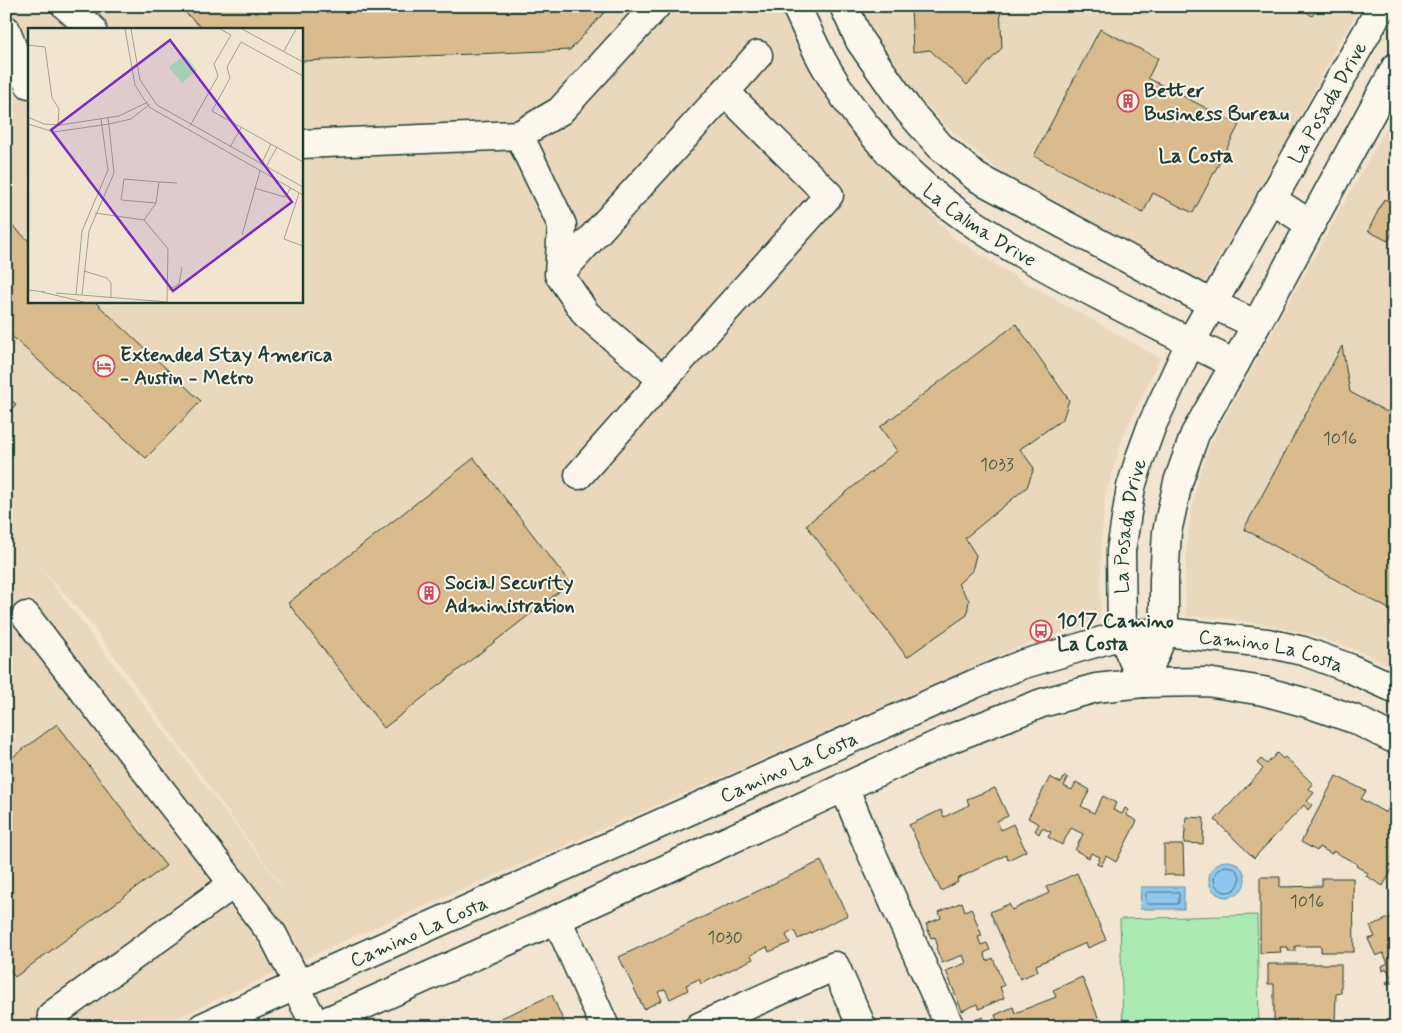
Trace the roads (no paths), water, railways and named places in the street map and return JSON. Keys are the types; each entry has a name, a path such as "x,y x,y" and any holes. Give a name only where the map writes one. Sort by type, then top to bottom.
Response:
{"street":[{"path":"10,6 6,28 17,61 28,82"},
{"path":"66,6 91,28"},
{"path":"302,144 518,135 560,111 656,6"},
{"name":"La Calma Drive","path":"796,6 824,64 852,107 878,141 938,198 976,227 1042,266 1190,343 1235,364"},
{"name":"La Calma Drive","path":"844,6 860,42 909,111 940,146 976,177 1212,304 1256,324"},
{"name":"La Posada Drive","path":"1143,683 1122,635 1121,551 1131,487 1141,455 1152,425 1190,343 1382,6"},
{"path":"559,274 758,55"},
{"name":"La Posada Drive","path":"1143,683 1164,632 1164,580 1168,532 1178,482 1195,434 1396,67"},
{"path":"579,475 829,195 725,92"},
{"path":"518,135 562,225 559,274 586,314 663,380"},
{"path":"1271,200 1310,224"},
{"path":"26,616 273,935 297,985 325,1024"},
{"name":"Camino La Costa","path":"203,1027 974,684 1021,665 1122,635 1164,632 1267,643 1303,651 1349,668 1396,689"},
{"name":"Camino La Costa","path":"325,1024 952,738 1042,703 1096,688 1143,683 1207,682 1263,691 1354,719 1396,740"},
{"path":"844,787 950,1027"},
{"path":"56,1027 52,1015 233,884"},
{"path":"557,919 604,1027"},
{"path":"698,1027 836,966 862,1027"}],"water":[{"path":"1227,861 1234,862 1240,866 1244,872 1244,886 1240,892 1234,896 1227,897 1220,896 1214,892 1210,886 1209,879 1210,872 1214,866 1220,862"},
{"path":"1141,887 1184,887 1184,909 1140,909"}],"place":[{"name":"Better Business Bureau","path":"1128,101"},
{"name":"Extended Stay America - Austin - Metro","path":"104,366"},
{"name":"Social Security Administration","path":"429,593"},
{"name":"1017 Camino La Costa","path":"1041,631"}],"district":[{"name":"La Costa","path":"1196,155"}]}
